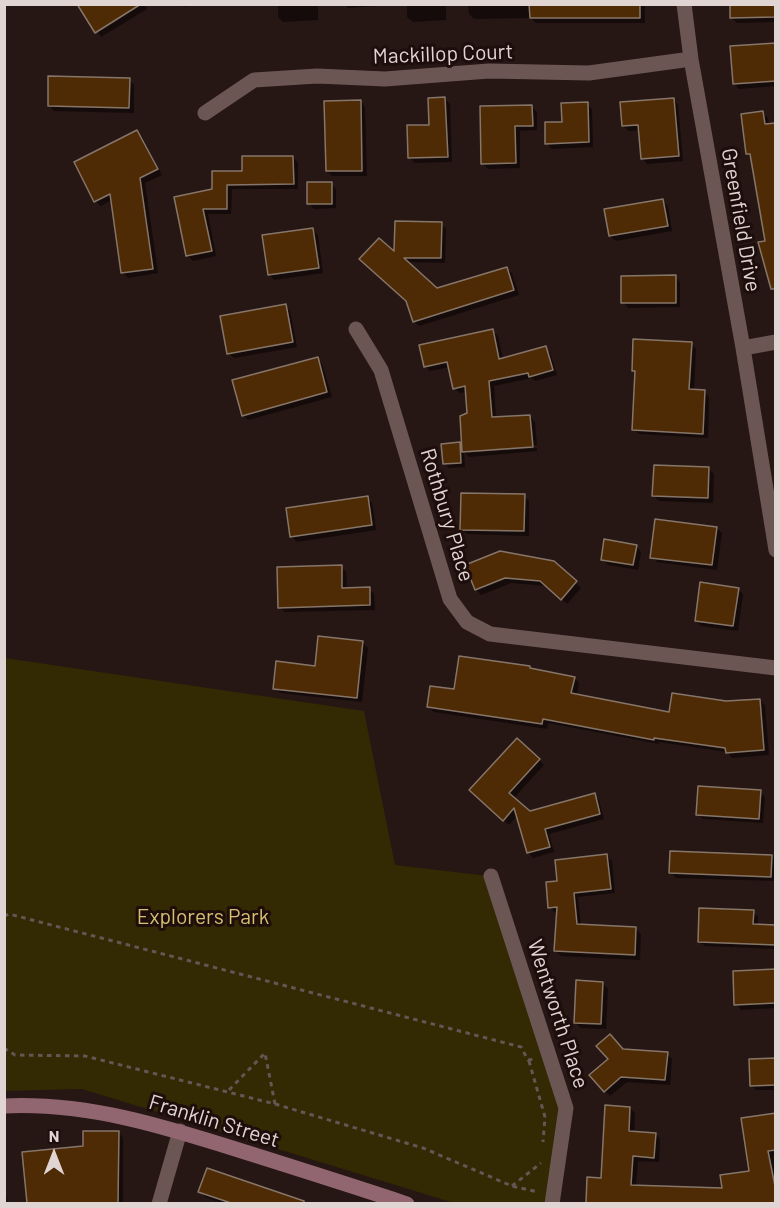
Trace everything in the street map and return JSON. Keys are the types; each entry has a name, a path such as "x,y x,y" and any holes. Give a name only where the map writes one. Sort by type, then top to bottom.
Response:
{"street":[{"name":"Greenfield Drive","path":"684,4 691,59 743,348 776,549"},
{"name":"Mackillop Court","path":"205,113 254,80 317,76 385,80 489,71 589,73 691,59"},
{"name":"Rothbury Place","path":"356,329 381,370 450,599 467,622 490,634 776,668"},
{"path":"743,348 776,342"},
{"name":"Wentworth Place","path":"491,876 566,1108 552,1199"},
{"name":"Franklin Street","path":"4,1106 73,1108 124,1116 180,1131 406,1203"},
{"path":"159,1203 180,1131"}],"path":[{"path":"4,916 9,914 521,1047 528,1060 545,1117 543,1151"},
{"path":"4,1048 15,1055 85,1056 228,1091 423,1148 512,1186 552,1199"},
{"path":"228,1091 265,1053 275,1104"},
{"path":"528,1060 550,1057"},
{"path":"512,1186 542,1162"}],"green space":[{"name":"Explorers Park","path":"5,658 364,711 395,865 489,876 565,1108 559,1203 454,1203 82,1089 5,1091"}],"building":[{"path":"77,4 141,4 95,33"},
{"path":"529,4 640,4 640,18 530,18"},
{"path":"730,4 776,4 776,17 730,18"},
{"path":"776,43 776,81 733,84 730,46"},
{"path":"48,76 130,78 129,108 48,106"},
{"path":"445,97 448,157 408,158 407,125 429,125 428,98"},
{"path":"674,98 679,156 641,159 638,125 622,126 620,102"},
{"path":"361,100 362,171 326,171 324,101"},
{"path":"588,102 589,142 545,144 545,122 562,122 561,103"},
{"path":"532,105 533,126 515,126 516,163 481,164 480,106"},
{"path":"763,111 765,124 776,123 776,289 771,289 758,242 765,241 750,154 746,154 741,114"},
{"path":"137,130 158,169 140,178 153,269 121,273 110,194 94,202 74,162"},
{"path":"242,156 293,156 294,184 227,185 227,209 203,209 212,251 186,256 174,197 212,189 212,171 242,171"},
{"path":"307,182 332,182 332,204 307,204"},
{"path":"663,199 668,226 609,236 604,209"},
{"path":"395,221 442,222 441,258 404,258 437,288 507,267 514,290 413,322 406,301 359,259 379,238 394,251"},
{"path":"313,228 319,268 268,275 262,235"},
{"path":"676,275 676,303 621,303 621,276"},
{"path":"286,304 293,342 227,354 220,316"},
{"path":"493,329 499,359 546,346 553,370 529,377 528,373 489,381 492,417 530,415 533,447 462,452 460,416 467,413 465,386 453,389 447,362 424,367 419,345"},
{"path":"633,339 692,342 689,389 705,390 703,434 632,430 635,371 632,371"},
{"path":"318,357 327,392 242,416 232,380"},
{"path":"460,442 461,463 443,464 441,444"},
{"path":"654,465 709,467 708,498 652,496"},
{"path":"461,493 525,494 524,531 460,530"},
{"path":"368,496 372,525 290,537 286,508"},
{"path":"655,519 717,527 712,565 650,558"},
{"path":"604,539 637,545 633,565 601,560"},
{"path":"500,551 554,561 577,581 561,600 540,581 505,578 475,590 465,565"},
{"path":"342,565 342,588 370,587 370,605 278,608 277,567"},
{"path":"700,582 739,588 733,626 695,621"},
{"path":"318,636 363,641 357,698 273,689 276,661 315,666"},
{"path":"459,656 530,666 530,668 575,677 571,693 669,712 672,693 726,701 760,699 764,750 726,753 725,748 654,738 654,740 543,719 542,724 427,707 430,686 454,689"},
{"path":"517,738 540,759 509,793 530,811 595,793 600,814 545,829 550,847 527,853 514,808 503,821 469,790"},
{"path":"698,786 761,790 759,819 696,815"},
{"path":"670,851 772,855 771,877 669,873"},
{"path":"607,854 611,889 574,893 577,924 636,927 635,955 554,951 557,907 548,908 546,882 557,881 555,860"},
{"path":"699,908 754,910 753,924 776,925 776,945 698,942"},
{"path":"776,969 776,1003 734,1005 733,971"},
{"path":"576,980 603,982 601,1024 574,1023"},
{"path":"610,1034 623,1049 668,1052 665,1080 621,1077 604,1092 589,1075 608,1059 596,1046"},
{"path":"776,1058 776,1085 750,1086 749,1059"},
{"path":"605,1105 630,1107 629,1131 656,1133 654,1158 633,1156 631,1185 722,1188 720,1175 749,1171 741,1118 776,1113 776,1150 768,1151 776,1191 776,1203 586,1203 587,1177 601,1178"},
{"path":"83,1131 119,1131 118,1203 27,1203 22,1152 83,1146"},
{"path":"207,1168 304,1201 304,1203 231,1203 198,1192"}]}
